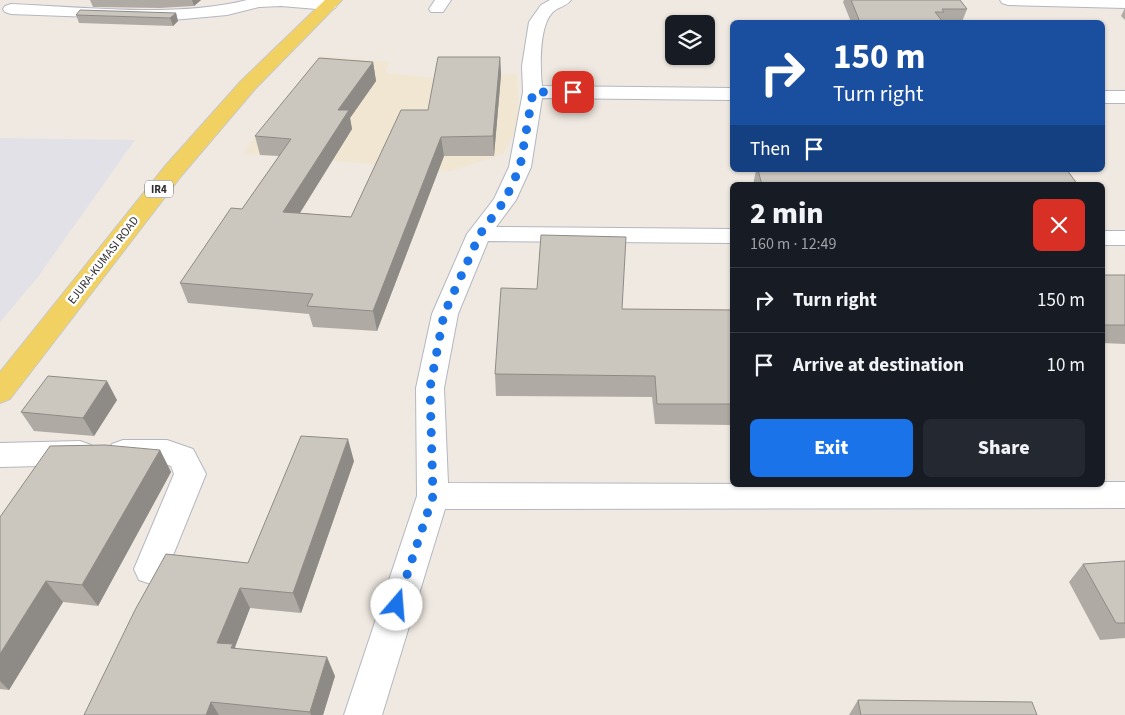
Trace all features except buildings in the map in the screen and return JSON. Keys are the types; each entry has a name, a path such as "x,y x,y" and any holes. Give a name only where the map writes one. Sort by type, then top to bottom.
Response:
{"main road":[{"name":"EJURA-KUMASI ROAD","path":"0,392 174,170 248,85 331,3"}],"street":[{"path":"364,715 433,496 430,388 444,314 480,234 505,200 520,167 533,92 531,66 537,22 547,8 563,0"},
{"path":"1008,0 1125,3"},
{"path":"11,9 173,15 227,10 259,2 331,3"},
{"path":"533,92 730,94"},
{"path":"1105,97 1125,97"},
{"path":"480,234 730,236"},
{"path":"1105,238 1125,238"},
{"path":"0,455 168,452 182,458 190,474 151,569"},
{"path":"433,496 1125,495"}],"shaded area":[{"path":"320,56 389,62 385,73 438,78 440,73 517,74 519,125 503,154 451,171 243,153"},
{"path":"0,138 135,140 37,278 0,322"}],"route":[{"path":"397,605 433,496 430,388 444,314 480,234 505,200 520,167 533,92 573,92"}]}
